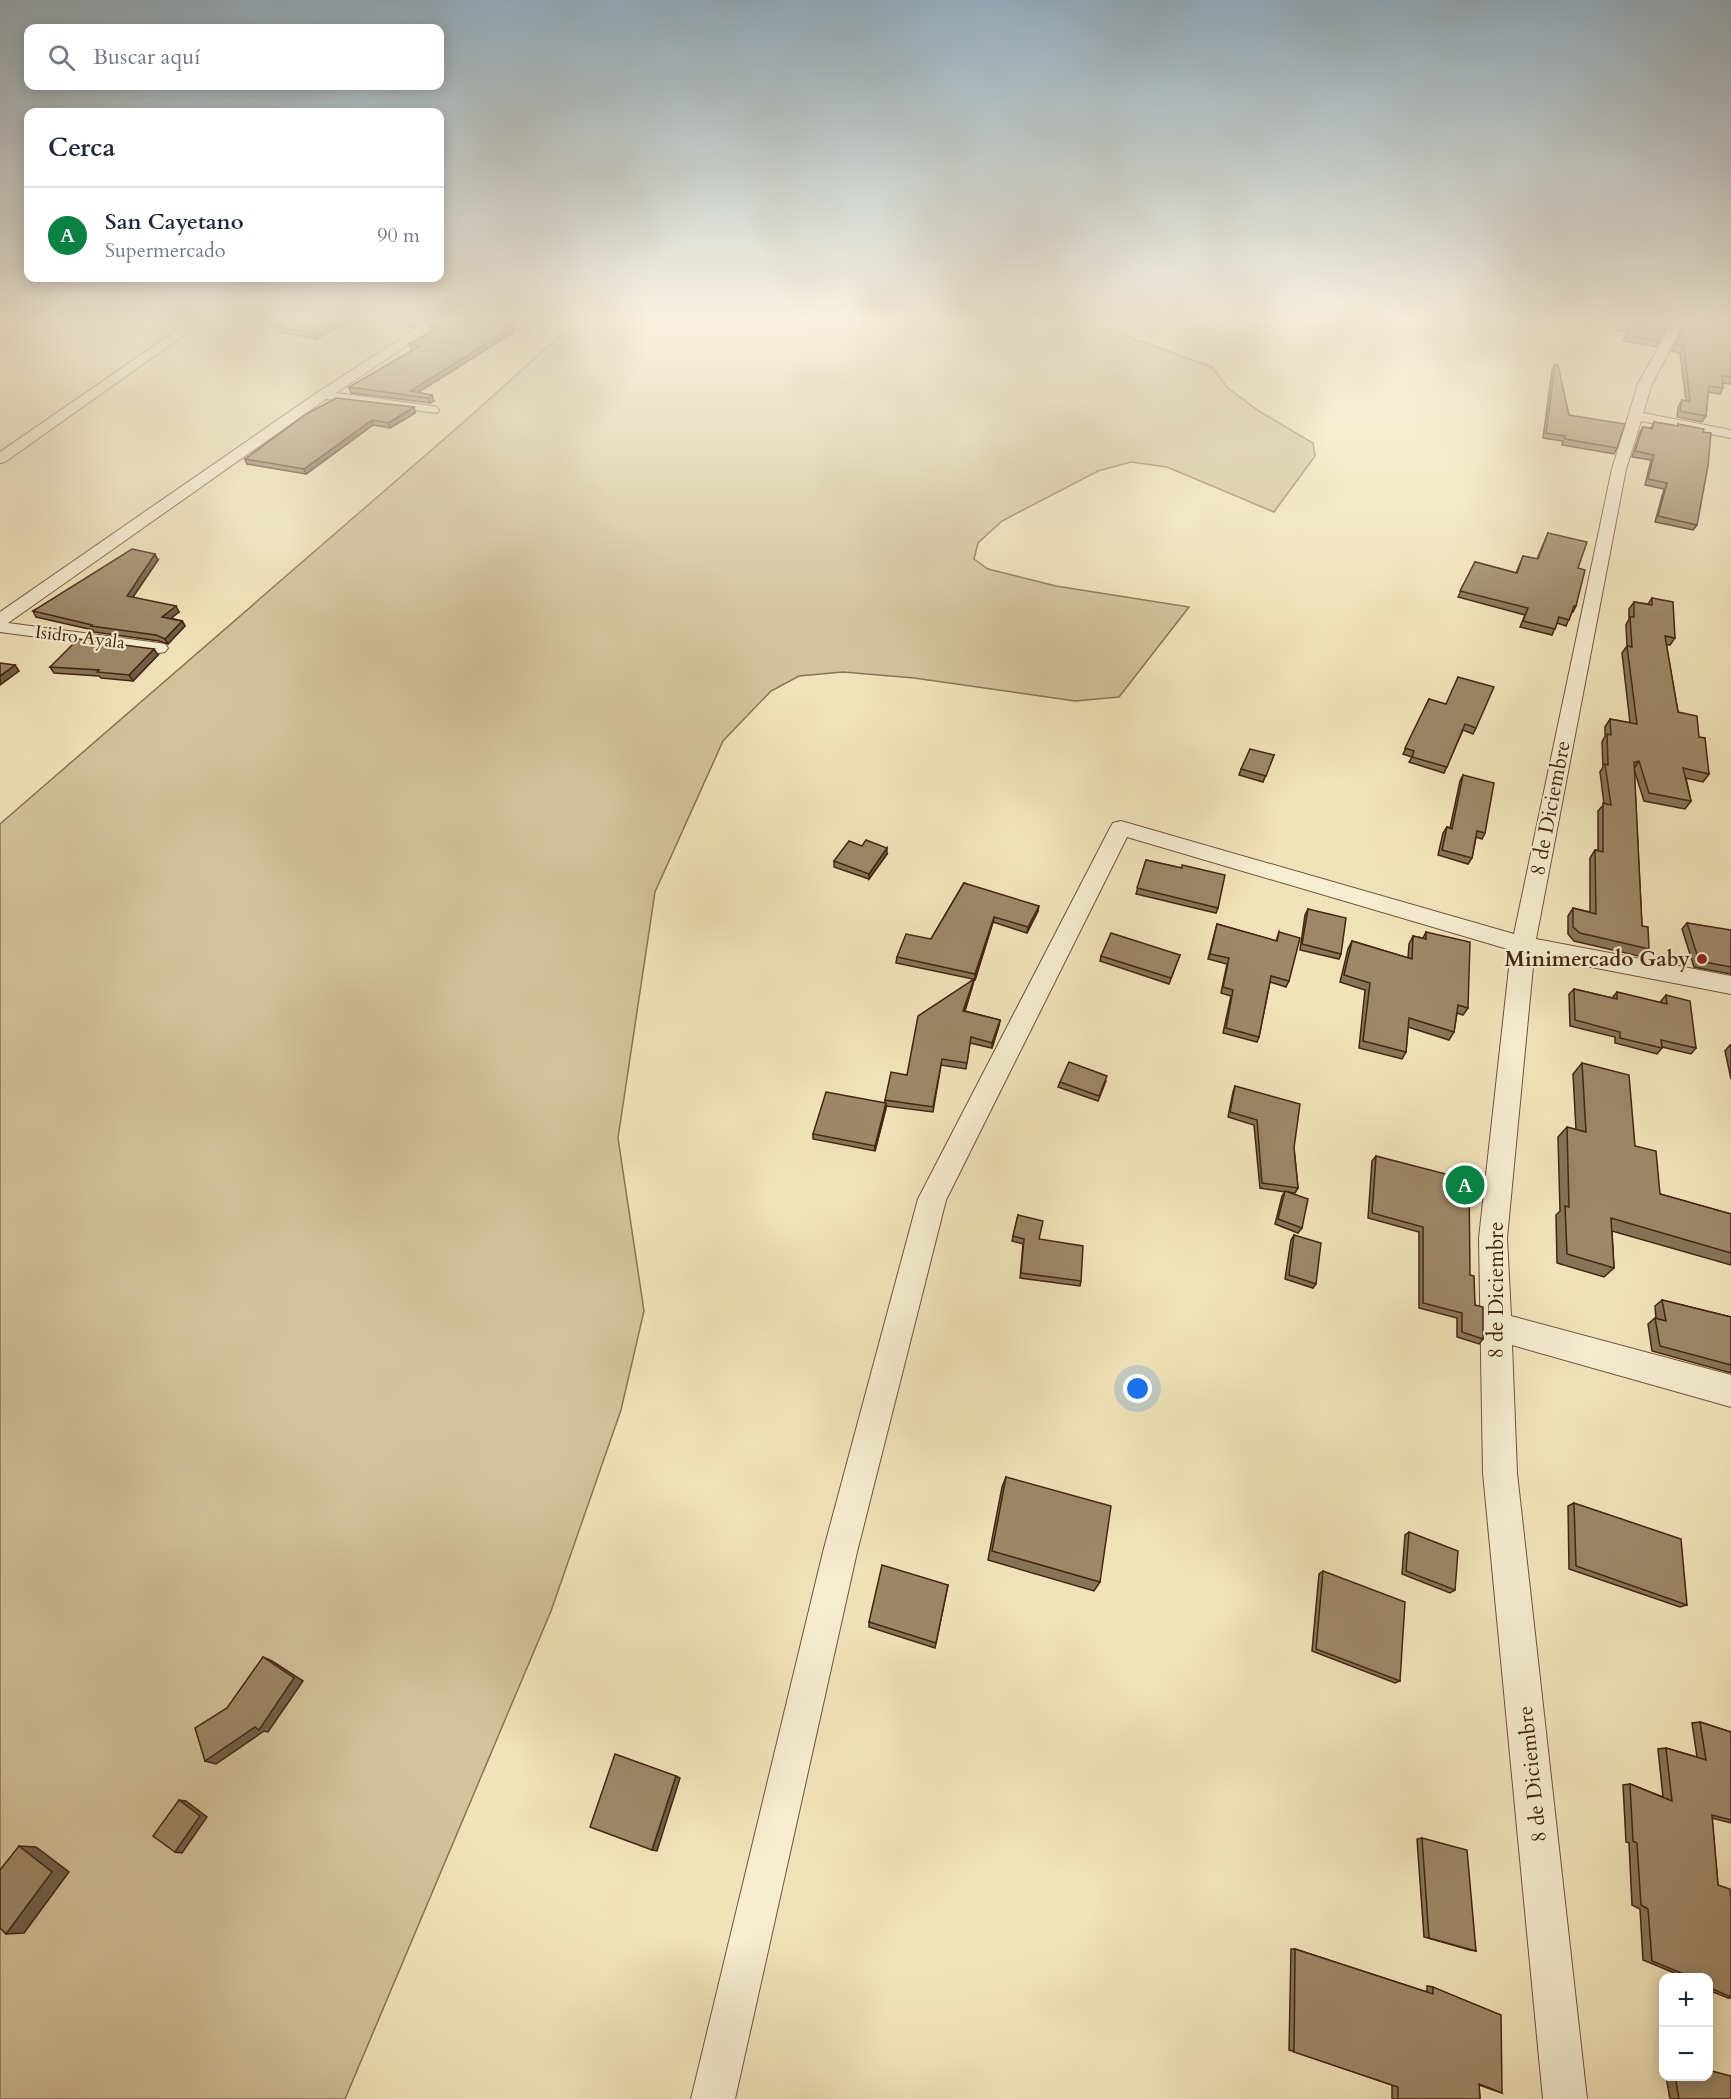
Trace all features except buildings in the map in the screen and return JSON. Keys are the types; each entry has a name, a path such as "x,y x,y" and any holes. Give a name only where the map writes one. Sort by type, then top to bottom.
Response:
{"street":[{"path":"0,459 57,419"},
{"path":"0,620 289,419"},
{"name":"8 de Diciembre","path":"1565,2099 1500,1473 1493,1238 1523,945 1619,469 1634,419"},
{"path":"1651,419 1731,434"},
{"name":"Isidro Ayala","path":"0,627 159,648"},
{"path":"714,2099 840,1552 932,1199 1121,828 1523,945 1731,984"},
{"path":"1495,1326 1731,1391"}],"shaded area":[{"path":"467,419 1272,419 1313,443 1315,456 1274,512 1167,467 1131,462 1098,471 1002,521 978,543 974,559 988,569 1056,586 1189,607 1119,697 1075,701 914,678 843,672 799,676 771,691 723,741 655,892 618,1138 644,1311 621,1410 551,1611 345,2099 0,2099 0,824"}],"place":[{"name":"Minimercado Gaby","path":"1702,959"},
{"name":"San Cayetano","path":"1465,1185"}]}
